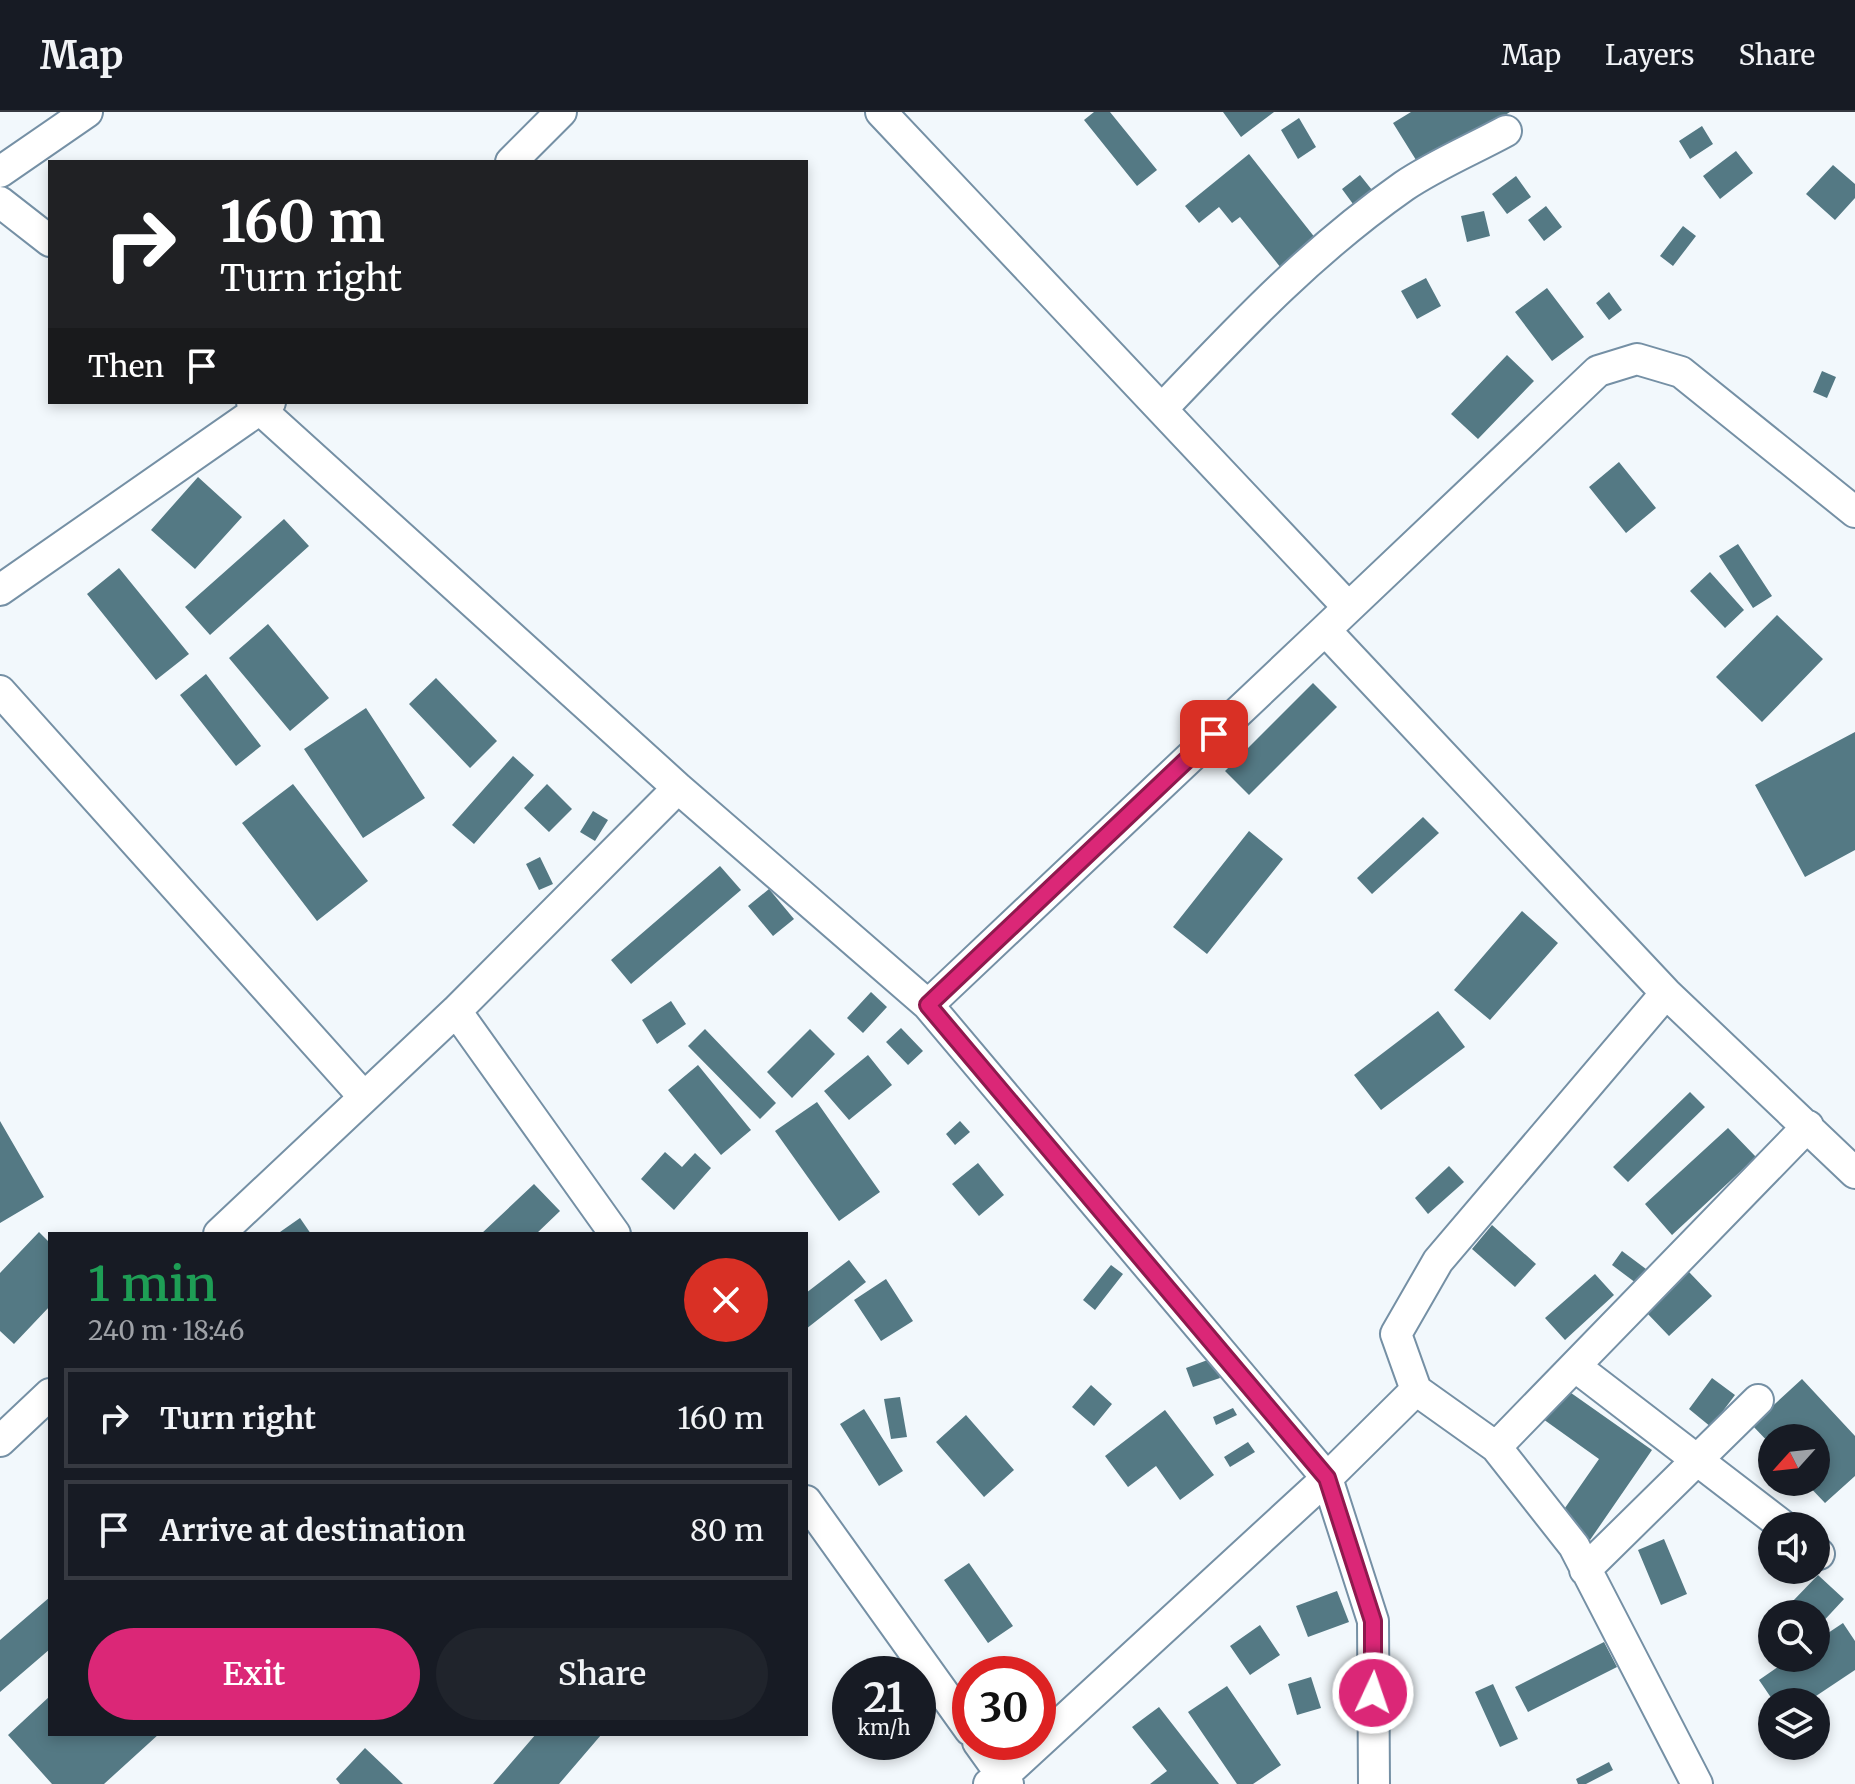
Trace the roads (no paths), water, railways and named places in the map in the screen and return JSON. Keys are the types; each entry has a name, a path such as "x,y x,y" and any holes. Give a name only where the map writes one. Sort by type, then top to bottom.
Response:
{"street":[{"path":"0,172 87,112"},
{"path":"513,160 561,112"},
{"path":"881,112 1348,607"},
{"path":"1162,409 1288,277 1342,233 1407,184 1506,131"},
{"path":"0,202 48,239"},
{"path":"928,1005 1598,371 1637,359 1681,372 1855,512"},
{"path":"0,590 261,405 678,788 928,1005 1327,1478 1373,1621 1374,1784"},
{"path":"1325,630 1666,993 1855,1173"},
{"path":"0,691 364,1097"},
{"path":"221,1232 456,1011 678,788"},
{"path":"1666,993 1438,1261 1396,1334 1416,1390 1496,1447 1574,1546 1697,1784"},
{"path":"456,1011 614,1232"},
{"path":"1496,1447 1808,1126"},
{"path":"1576,1367 1765,1512"},
{"path":"988,1760 1000,1781 1327,1478 1416,1390"},
{"path":"0,1441 48,1396"},
{"path":"1585,1570 1758,1400"},
{"path":"808,1504 952,1705"}]}
